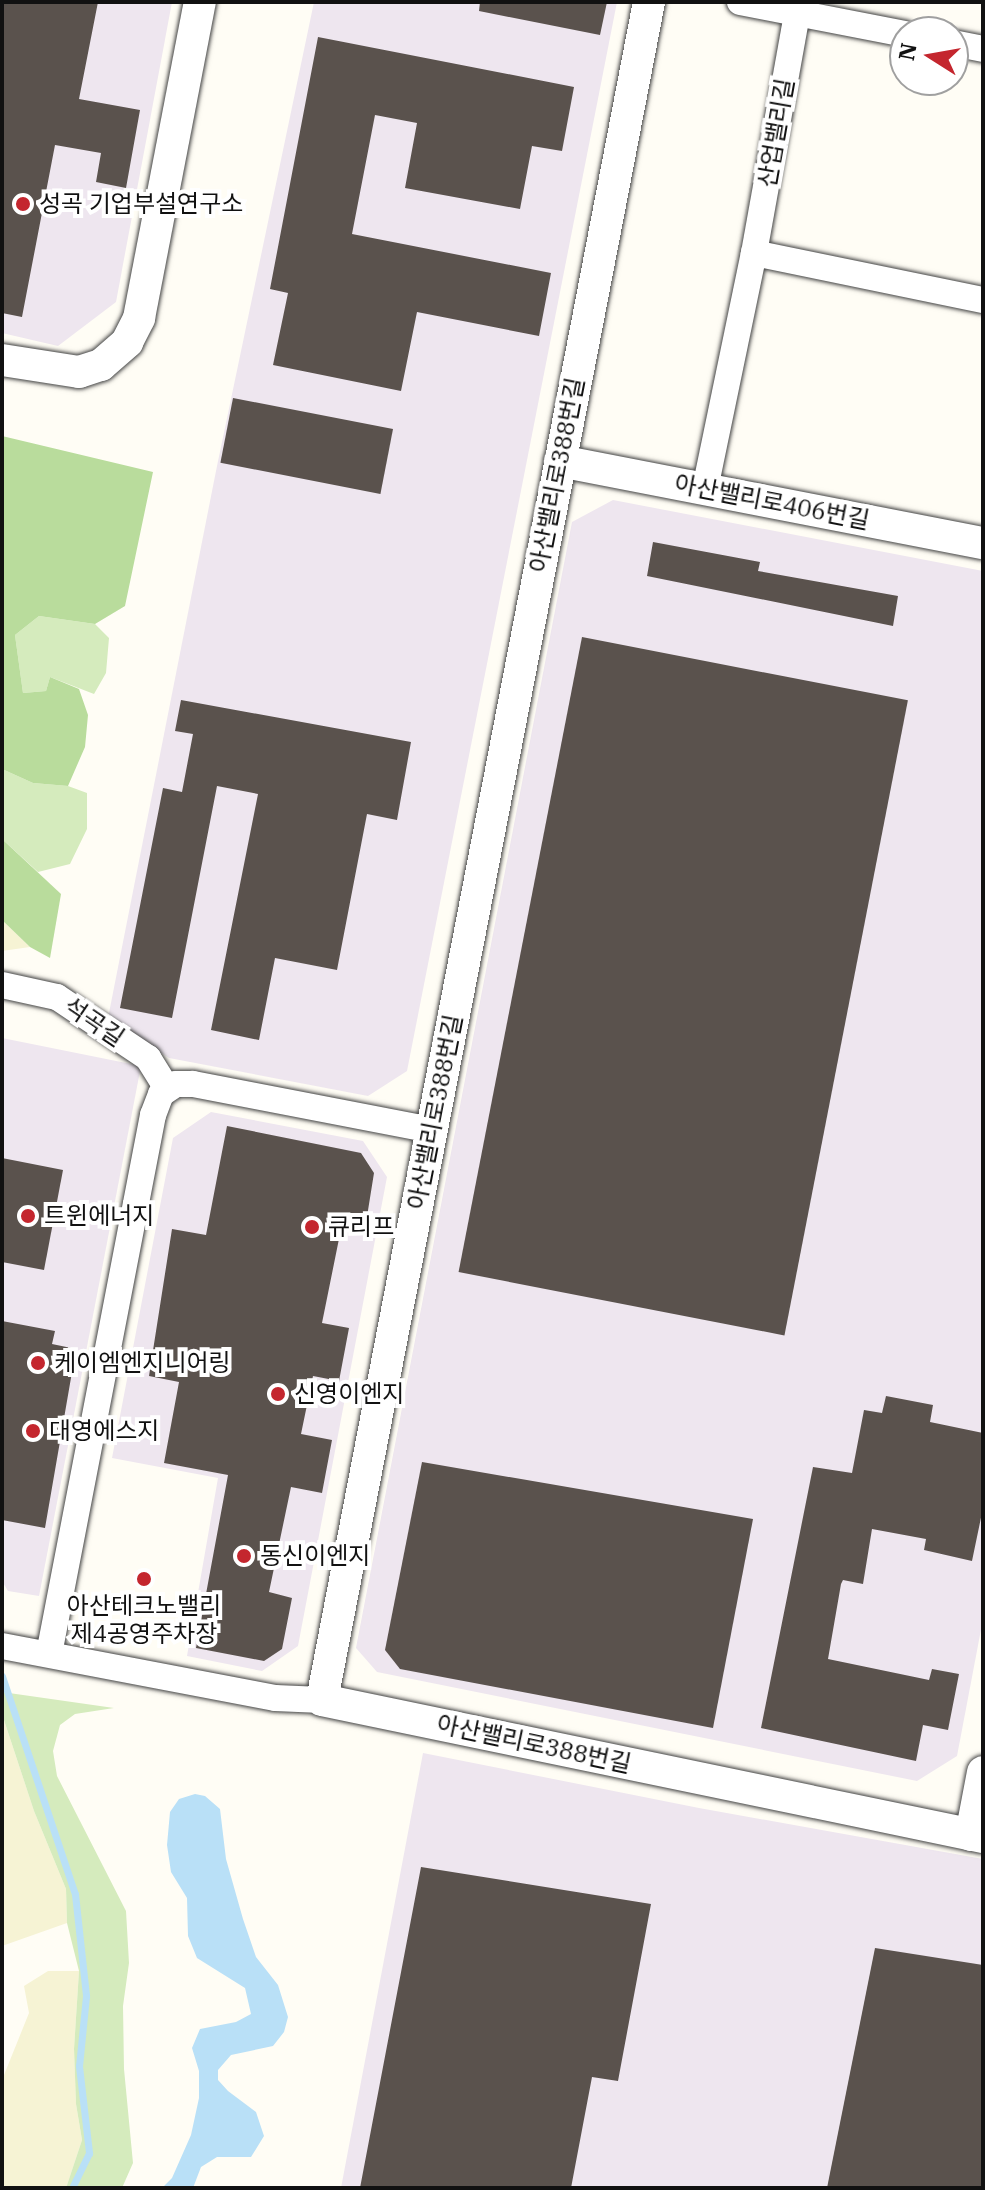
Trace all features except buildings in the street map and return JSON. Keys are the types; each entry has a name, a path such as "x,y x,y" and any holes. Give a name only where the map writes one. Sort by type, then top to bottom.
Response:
{"street":[{"path":"2,360 79,372 101,365 127,342 139,318 200,2"},
{"name":"아산밸리로388번길","path":"649,2 322,1700 977,1836"},
{"path":"740,2 798,8 889,30"},
{"name":"산업밸리길","path":"705,489 754,253 798,8"},
{"path":"754,253 983,300"},
{"name":"아산밸리로406번길","path":"560,461 983,543"},
{"name":"석곡길","path":"2,985 57,997 148,1058 167,1088"},
{"path":"49,1654 153,1115 167,1088 193,1084 431,1130"},
{"path":"2,1646 275,1698 322,1700"},
{"path":"977,1836 983,1772"}],"shaded area":[{"path":"2,2 172,2 116,302 58,346 2,333"},
{"path":"314,2 617,2 407,1071 368,1096 169,1058 108,1018 217,466"},
{"path":"613,500 983,571 983,1619 957,1756 917,1781 377,1672 356,1648 572,522"},
{"path":"2,920 30,947 2,951"},
{"path":"2,1038 141,1066 39,1596 8,1591 2,1581"},
{"path":"211,1112 363,1141 387,1177 298,1646 262,1671 187,1656 218,1478 112,1458 173,1138"},
{"path":"2,1714 34,1811 66,1889 67,1923 2,1946"},
{"path":"423,1753 699,1808 983,1859 983,2188 341,2188"},
{"path":"48,1971 79,1971 74,2049 76,2104 82,2140 66,2188 2,2188 2,2080 29,2013 24,1986"}],"green space":[{"path":"2,436 153,472 125,606 95,624 39,616 15,635 23,693 46,691 50,677 79,689 88,715 85,747 68,786 33,783 2,769"},
{"path":"39,616 95,624 109,638 106,673 94,694 50,677 46,691 23,693 15,635"},
{"path":"2,769 33,783 68,786 87,793 87,829 70,864 38,872 2,839"},
{"path":"2,839 61,894 50,958 30,947 2,920"},
{"path":"2,1692 114,1708 75,1714 60,1725 53,1751 57,1776 126,1911 129,1963 123,2006 124,2069 133,2163 122,2188 66,2188 82,2140 76,2104 74,2049 79,1971 67,1923 66,1889 34,1811 2,1714"}],"water":[{"path":"195,1794 205,1796 220,1809 226,1859 243,1919 256,1957 278,1985 288,2017 284,2032 273,2046 231,2055 218,2070 218,2080 256,2112 264,2136 251,2157 217,2157 201,2167 193,2188 162,2188 172,2178 191,2135 199,2098 199,2071 192,2048 200,2029 236,2022 251,2014 245,1988 197,1958 188,1936 187,1898 171,1872 167,1845 170,1812 179,1799"}],"waterway":[{"path":"2,1676 75,1894 86,1996 79,2066 89,2153 72,2188"}],"place":[{"name":"성곡 기업부설연구소","path":"23,204"},
{"name":"트윈에너지","path":"28,1216"},
{"name":"큐리프","path":"312,1227"},
{"name":"케이엠엔지니어링","path":"38,1363"},
{"name":"신영이엔지","path":"278,1394"},
{"name":"대영에스지","path":"33,1431"},
{"name":"동신이엔지","path":"244,1556"},
{"name":"아산테크노밸리 제4공영주차장","path":"144,1579"}]}
